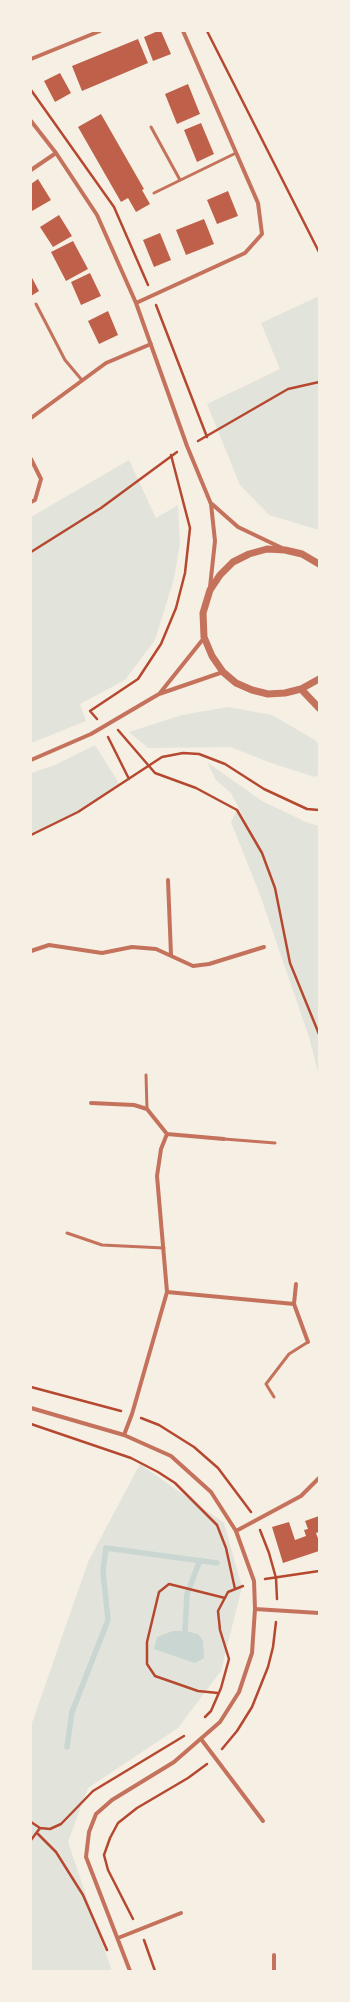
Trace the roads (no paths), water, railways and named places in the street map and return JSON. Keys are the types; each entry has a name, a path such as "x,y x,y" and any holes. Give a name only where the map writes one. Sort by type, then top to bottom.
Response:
{"street":[{"path":"31,59 100,31"},
{"path":"136,303 244,253 262,234 258,203 183,31"},
{"path":"31,121 56,153 97,216 136,303 187,446 211,504 215,541 210,590 203,613 204,637 212,656 223,672 236,683 252,690 268,694 285,694 301,689 319,679"},
{"path":"31,170 56,153"},
{"path":"31,418 81,379 106,363 151,344"},
{"path":"31,459 41,479 35,500 31,502"},
{"path":"211,504 238,527 286,550"},
{"path":"210,590 220,575 233,562 249,554 267,549 286,550 302,554 318,563"},
{"path":"159,694 204,637"},
{"path":"31,760 91,734 159,694 223,672"},
{"path":"301,689 319,708"},
{"path":"168,880 172,955"},
{"path":"31,951 49,945 102,953 132,947 156,949 172,955 193,966 209,964 264,947"},
{"path":"91,1103 134,1105 147,1108 167,1134 224,1139"},
{"path":"124,1435 132,1414 167,1292 157,1176 161,1149 167,1134"},
{"path":"296,1284 294,1304 308,1342"},
{"path":"167,1292 294,1304"},
{"path":"31,1408 124,1435 171,1456 211,1492 236,1531 254,1581 255,1609 252,1653 239,1692 220,1722 174,1762 112,1800 96,1814 89,1832 86,1857 130,1971"},
{"path":"236,1531 301,1496 319,1478"},
{"path":"255,1609 319,1613"},
{"path":"201,1740 263,1821"},
{"path":"118,1938 181,1913"},
{"path":"274,1955 274,1971"}],"lane":[{"path":"151,128 180,180"},
{"path":"154,193 237,152"},
{"path":"36,304 65,360 81,379"},
{"path":"146,1075 147,1108"},
{"path":"224,1139 275,1143"},
{"path":"67,1233 102,1245 164,1248"},
{"path":"274,1397 266,1384 289,1354 308,1342"}],"waterway":[{"path":"67,1747 72,1712 108,1620 103,1571 106,1548 217,1563"},
{"path":"185,1631 187,1594 200,1560"}]}
